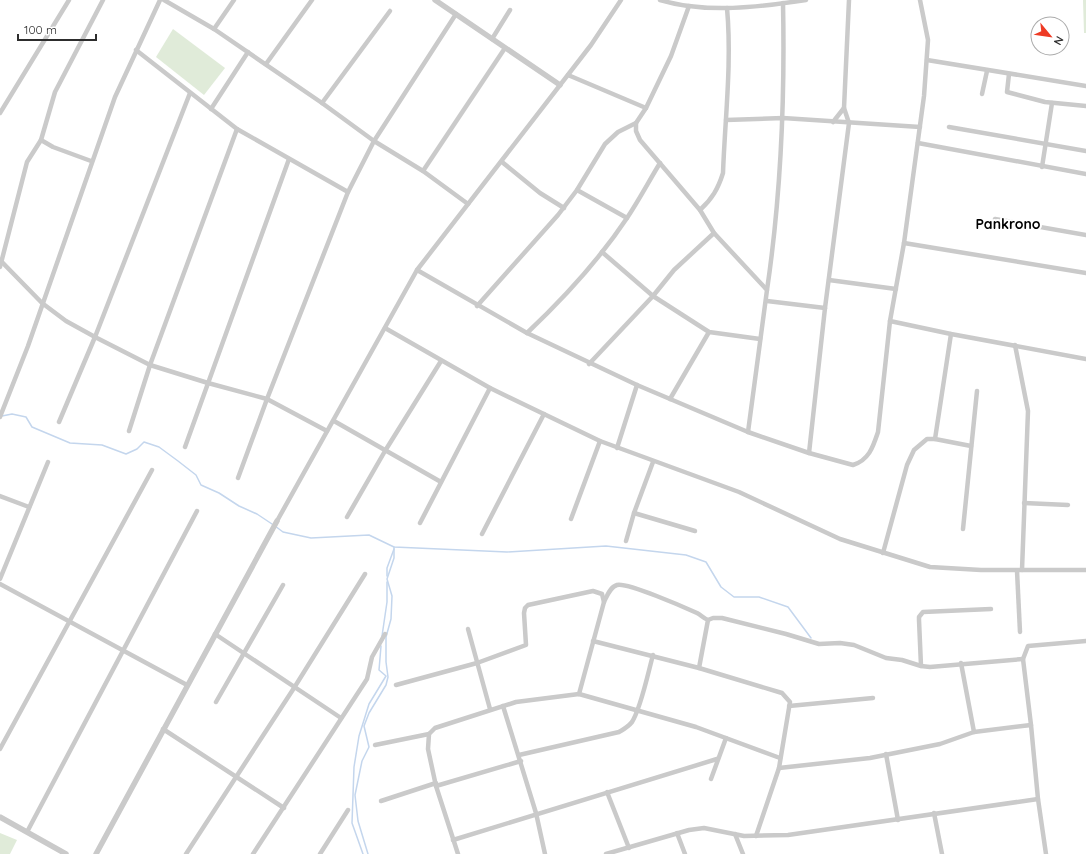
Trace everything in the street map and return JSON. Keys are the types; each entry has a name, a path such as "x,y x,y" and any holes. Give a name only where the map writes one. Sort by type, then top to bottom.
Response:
{"street":[{"path":"0,113 69,0"},
{"path":"103,0 55,92 41,140 27,162 1,263 42,303 66,320 95,337 150,365 267,399 327,431"},
{"path":"0,417 28,346 91,161 115,97 160,0"},
{"path":"164,0 214,29 322,103 374,141 423,171 468,204"},
{"path":"214,29 234,0"},
{"path":"266,64 312,0"},
{"path":"435,0 443,2 456,14 560,85"},
{"path":"96,854 277,521 417,270 568,75 611,17 621,0"},
{"path":"660,0 678,6 728,8 806,0"},
{"path":"809,453 824,308 829,280 849,123 844,108 849,0"},
{"path":"417,270 527,333 589,364 637,385 748,432 809,453 853,465 861,462 873,449 878,432 890,320 904,243 918,143 928,40 920,0"},
{"path":"748,432 760,339 767,301 767,290 774,240 783,118 784,3"},
{"path":"478,306 564,208 577,190 605,144 618,132 636,123 646,108 678,41 689,6"},
{"path":"700,210 712,198 719,186 722,173 730,35 728,8"},
{"path":"492,39 510,10"},
{"path":"322,103 390,11"},
{"path":"238,478 267,399 348,192 374,141 456,14"},
{"path":"423,171 505,48"},
{"path":"136,50 237,129 348,192"},
{"path":"211,109 248,52"},
{"path":"927,60 1086,86"},
{"path":"982,94 987,71"},
{"path":"1009,74 1007,92 1052,103 1086,106"},
{"path":"568,75 646,108"},
{"path":"59,422 95,337 190,93"},
{"path":"1042,167 1052,103"},
{"path":"833,122 844,108"},
{"path":"726,120 783,118 920,127"},
{"path":"636,123 636,131 640,140 700,210 714,233 767,290"},
{"path":"949,127 1086,151"},
{"path":"129,431 150,365 237,129"},
{"path":"41,140 53,147 91,161"},
{"path":"918,143 1086,174"},
{"path":"185,447 289,159"},
{"path":"502,162 540,193 564,208"},
{"path":"527,333 555,307 602,252 627,218 660,163"},
{"path":"577,190 627,218"},
{"path":"995,219 1086,235"},
{"path":"589,364 653,296 674,270 714,233"},
{"path":"904,243 1086,273"},
{"path":"602,252 653,296 709,332 760,339"},
{"path":"829,280 896,290"},
{"path":"767,301 824,308"},
{"path":"890,320 951,334 1086,359"},
{"path":"385,328 490,388 600,441 653,462 739,492 840,539 930,567 1019,570 1086,570"},
{"path":"670,399 709,332"},
{"path":"935,438 951,334"},
{"path":"1015,345 1028,411 1024,503 1017,604 1020,632"},
{"path":"347,517 385,451 441,361"},
{"path":"617,448 637,385"},
{"path":"420,524 490,388"},
{"path":"963,529 977,391"},
{"path":"482,534 544,414"},
{"path":"334,421 441,482"},
{"path":"883,553 907,465 914,450 928,439 935,438 971,446"},
{"path":"571,519 600,441"},
{"path":"0,579 48,462"},
{"path":"626,541 634,513 653,462"},
{"path":"0,749 152,470"},
{"path":"0,496 29,508"},
{"path":"1024,503 1068,505"},
{"path":"27,832 197,511"},
{"path":"634,513 694,531"},
{"path":"186,854 294,688 365,574"},
{"path":"0,584 187,685"},
{"path":"579,694 604,602 613,587 624,584 690,610 708,620 722,618 820,644 840,643 854,645 886,658 902,660 921,666 930,667 961,663 1022,659"},
{"path":"216,702 282,585"},
{"path":"396,685 477,663 526,645 524,613 525,608 528,605 593,591 602,594 604,602"},
{"path":"921,666 919,620 923,612 991,609"},
{"path":"699,668 708,620"},
{"path":"468,628 490,709"},
{"path":"215,634 341,718"},
{"path":"254,854 369,675 372,658 385,634"},
{"path":"593,641 699,668 782,693 787,697 790,702 779,768 756,836"},
{"path":"1046,854 1038,799 1031,725 1022,659 1028,646 1086,641"},
{"path":"519,755 619,732 627,728 632,722 637,710 652,655"},
{"path":"961,663 974,732"},
{"path":"375,745 429,734 435,728 490,709 579,694 637,710 726,738 780,758"},
{"path":"789,706 873,698"},
{"path":"503,706 536,813 545,854"},
{"path":"779,768 870,758 940,744 974,732 1031,725"},
{"path":"163,729 284,808"},
{"path":"429,734 428,749 436,784 458,854"},
{"path":"711,779 717,759 726,738"},
{"path":"886,754 898,820"},
{"path":"453,840 499,827 536,813 717,759"},
{"path":"381,801 436,784 521,761"},
{"path":"607,792 629,848"},
{"path":"606,854 619,853 629,848 677,833 704,828 735,834 756,836 788,835 1038,799"},
{"path":"320,854 348,810"},
{"path":"934,813 942,854"},
{"path":"0,817 66,854"},
{"path":"677,833 685,854"},
{"path":"735,834 743,854"}],"green space":[{"path":"1083,0 1086,0 1086,33 1084,33"},
{"path":"173,29 225,68 204,95 156,57"},
{"path":"0,833 17,840 10,854 0,854"}],"waterway":[{"path":"2,416 12,414 26,417 32,427 70,443 102,445 126,454 137,449 144,442 159,447 196,475 201,485 219,493 272,524"},
{"path":"275,526 283,532 311,538 369,535 394,547 507,552 606,546 686,555 706,562 721,587 734,597 759,597 788,607 811,638"},
{"path":"368,854 358,821 355,795 362,761 369,747 364,726 369,713 386,685 388,677 386,662 386,637 391,619 392,596 387,579 394,558 394,547"},
{"path":"387,576 387,568 394,549"},
{"path":"382,636 387,602 387,582"},
{"path":"363,854 352,823 354,767 359,736 369,704 386,676 379,670 381,646"}],"district":[{"name":"Pankrono","path":"1008,224"}]}
